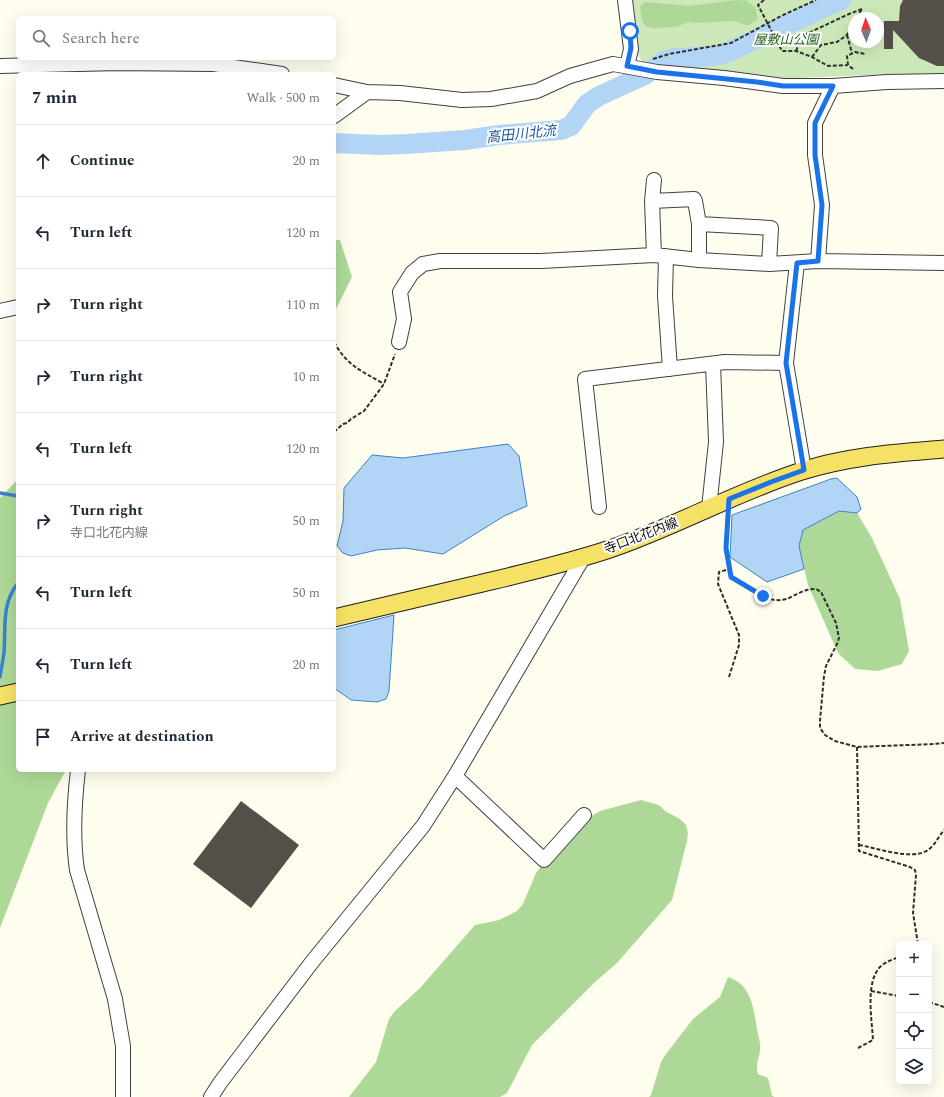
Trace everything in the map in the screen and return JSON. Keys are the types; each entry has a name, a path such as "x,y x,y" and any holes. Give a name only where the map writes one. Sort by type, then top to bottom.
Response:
{"main road":[{"name":"寺口北花内線","path":"336,618 531,572 583,558 640,538 729,499 804,470 849,460 899,453 944,449"},
{"path":"0,696 16,692"}],"street":[{"path":"624,0 630,31 631,48 627,66"},
{"path":"0,66 118,63 213,64 268,72"},
{"path":"336,85 367,92 400,93 462,100 491,99 538,91 570,76 613,64 657,72 783,86 833,86 887,82 944,81"},
{"path":"818,261 822,205 815,155 815,123 833,86"},
{"path":"336,115 367,92"},
{"path":"654,180 652,201 660,255 670,369"},
{"path":"652,201 694,199 699,224 699,260"},
{"path":"699,224 771,228 769,264"},
{"path":"399,342 404,319 400,292 412,273 423,264 440,261 541,261 660,255 699,260 769,264 818,261 944,263"},
{"path":"797,263 786,363 804,470"},
{"path":"0,311 16,307"},
{"path":"599,506 585,379 725,362 786,363"},
{"path":"709,508 716,442 713,364"},
{"path":"211,1097 312,962 423,826 455,776 583,558"},
{"path":"78,772 73,815 74,854 77,870 115,999 123,1046 123,1097"},
{"path":"455,776 544,860 584,814"}],"path":[{"path":"764,0 758,5 767,25 782,51 796,51 812,57 828,66 848,65 853,69"},
{"path":"641,69 655,58 731,43 767,25 781,16 816,0"},
{"path":"854,12 862,9 860,12"},
{"path":"796,51 802,36 848,14"},
{"path":"812,57 821,44 837,42 847,35 852,53"},
{"path":"848,65 847,56 854,52 865,54"},
{"path":"336,430 364,411 384,384 399,342"},
{"path":"336,346 341,355 354,367 384,384"},
{"path":"729,499 726,548 731,577 769,599 784,599 812,588 816,589 821,592 836,623 839,638 826,666 824,676 820,728 825,735 835,741 857,747 944,743"},
{"path":"729,677 739,645 739,635 718,584 719,572 730,568"},
{"path":"857,747 859,851 910,867 915,870 916,875 913,913 918,941"},
{"path":"859,844 914,855 930,849 944,830"},
{"path":"858,1048 873,1040 871,991 875,975 880,968 896,958"},
{"path":"871,991 896,995"},
{"path":"932,1003 944,1006"}],"green space":[{"name":"屋敷山公園","path":"627,0 944,0 944,75 872,75 773,79 643,63 636,49"},
{"path":"737,0 747,1 755,7 758,19 748,26 735,21 689,22 676,27 654,28 647,27 642,21 640,6 645,2 689,6"},
{"path":"336,240 340,240 352,277 336,309"},
{"path":"16,481 16,772 65,772 48,803 0,928 0,498"},
{"path":"839,511 857,513 872,538 900,599 909,651 902,664 878,671 855,669 838,653 808,585 799,546 803,530"},
{"path":"641,800 659,805 665,811 680,819 686,825 688,833 687,841 672,900 617,963 595,982 532,1045 507,1093 500,1097 349,1097 376,1062 389,1019 394,1012 420,988 475,925 499,920 517,911 523,904 536,873 569,829 600,811"},
{"path":"728,977 742,985 750,998 760,1045 757,1070 758,1074 768,1078 772,1095 774,1097 649,1097 651,1095 661,1062 666,1054 693,1019 720,997"}],"water":[{"path":"508,444 519,456 527,506 504,516 443,554 405,548 377,550 351,556 343,553 337,546 343,521 344,488 372,455 403,458"},
{"path":"837,478 857,497 861,509 857,513 839,511 803,530 799,546 804,569 767,582 730,557 732,515"},
{"path":"394,615 389,691 386,699 377,702 351,700 336,689 336,630"}],"building":[{"path":"903,0 944,0 944,66 937,66 919,58 893,30 893,49 884,49 884,21 899,21 900,6"},
{"path":"241,801 299,845 251,908 193,864"}],"waterway":[{"name":"高田川北流","path":"336,143 381,145 406,144 465,140 499,135 561,130 571,126 587,104 599,96 645,75 663,61 675,58 724,54 841,0"},
{"path":"0,493 16,496"},
{"path":"0,677 4,652 5,616 9,599 16,586"}],"route":[{"path":"630,31 631,48 627,66 657,72 783,86 833,86 815,123 815,155 822,205 818,261 797,263 786,363 804,470 729,499 726,548 731,577 763,596"}]}
